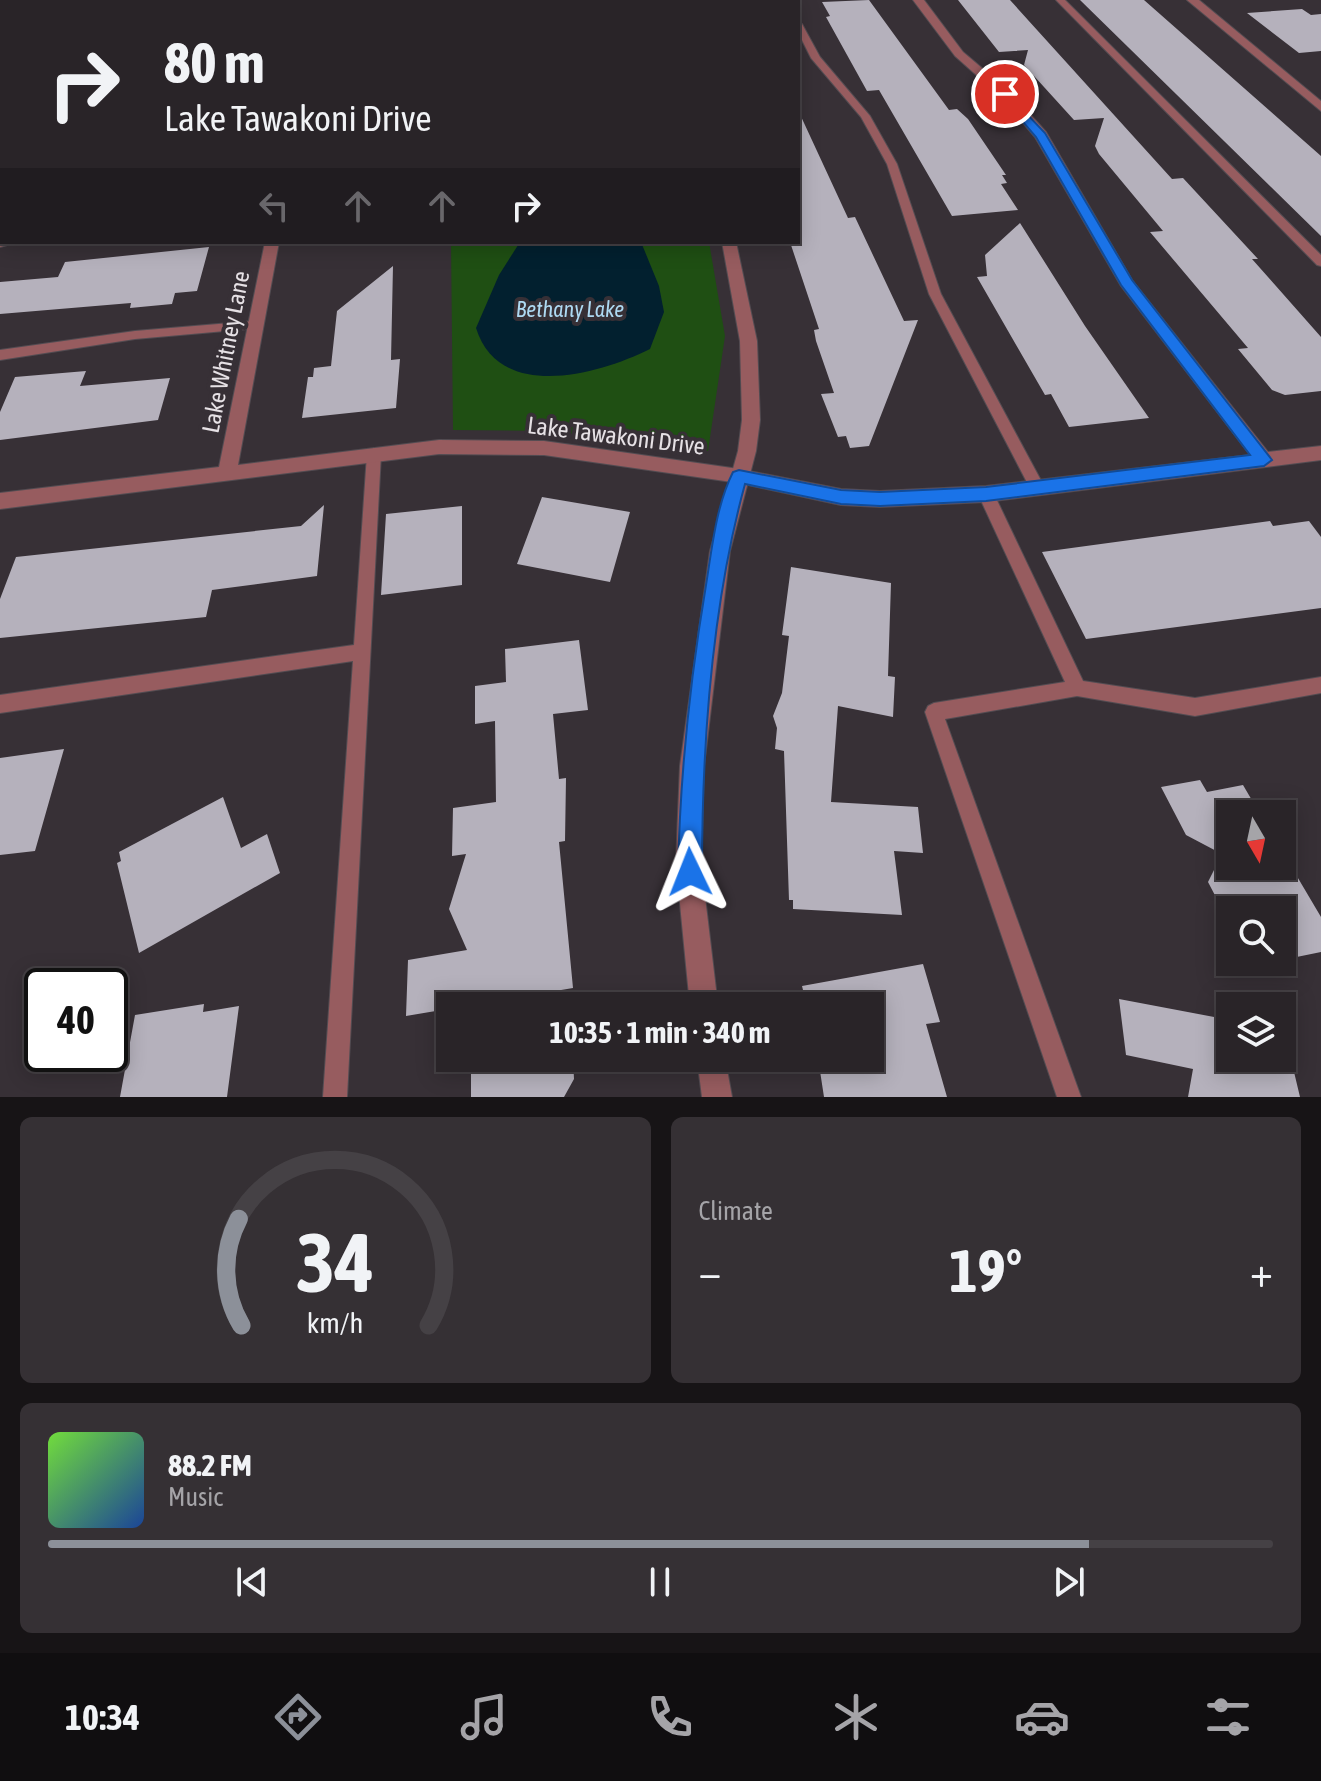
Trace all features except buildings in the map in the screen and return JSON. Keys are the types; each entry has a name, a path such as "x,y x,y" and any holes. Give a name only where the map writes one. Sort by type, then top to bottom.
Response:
{"street":[{"path":"918,0 959,54 1005,94 1041,135 1126,282 1264,460"},
{"path":"1192,0 1321,107"},
{"name":"Lake Whitney Lane","path":"227,472 272,244"},
{"path":"703,992 690,872 691,784 707,640 725,524 751,416 736,264 730,244"},
{"name":"Lake Tawakoni Drive","path":"0,501 439,447 544,448 739,476 841,497 986,494 1321,453"},
{"path":"713,1072 717,1097"}],"lane":[{"path":"1060,0 1321,262"},
{"path":"800,28 816,58 865,116 892,164 935,294 1037,488"},
{"path":"0,355 122,336 254,325"},
{"path":"335,1097 374,454"},
{"path":"986,494 1077,688"},
{"path":"0,704 362,652"},
{"path":"1069,1097 934,712 1077,688 1195,707 1321,685"}],"green space":[{"path":"451,244 709,244 725,336 708,451 553,431 453,430"}],"water":[{"name":"Bethany Lake","path":"519,244 642,244 659,286 664,312 650,349 629,359 578,373 552,376 527,374 506,366 488,351 476,328 499,275"}],"route":[{"path":"690,872 691,784 707,640 725,524 739,476 841,497 880,499 986,494 1264,460 1126,282 1041,135 1005,94"}]}
